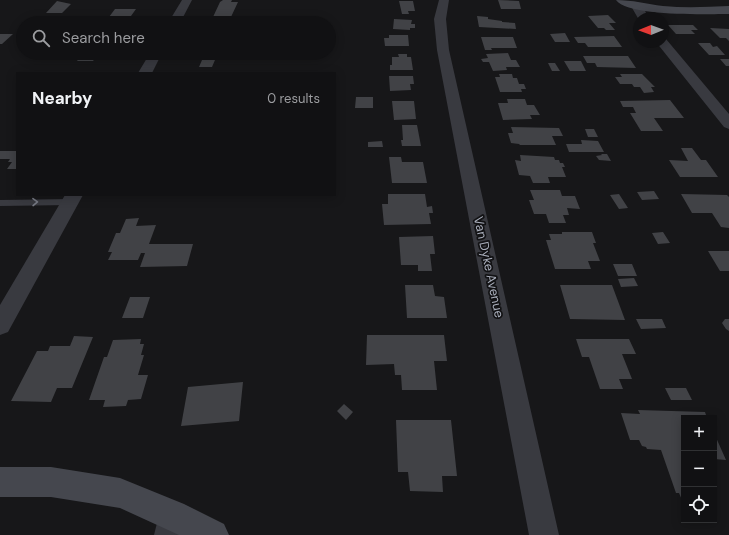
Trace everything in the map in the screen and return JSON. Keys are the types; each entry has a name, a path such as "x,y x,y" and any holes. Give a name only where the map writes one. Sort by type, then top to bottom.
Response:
{"street":[{"path":"178,16 187,0"},
{"name":"Van Dyke Avenue","path":"444,0 440,12 439,26 443,50 544,535"},
{"path":"622,0 637,6 665,9 729,10"},
{"path":"637,6 640,12"},
{"path":"667,48 729,124"},
{"path":"145,72 152,60"},
{"path":"3,315 72,198"},
{"path":"0,482 51,482 120,494 171,525 214,535"}],"lane":[{"path":"0,203 72,198"}],"building":[{"path":"223,0 232,0 231,2 238,2 231,16 213,16 220,2"},
{"path":"498,0 519,1 521,9 501,9"},
{"path":"57,1 71,4 62,13 46,13"},
{"path":"399,1 413,1 415,11 408,11 409,14 402,14"},
{"path":"115,9 136,9 131,16 110,16"},
{"path":"608,15 616,23 609,23 615,30 598,28 588,16"},
{"path":"477,16 488,17 488,19 502,22 515,23 516,29 479,27"},
{"path":"394,19 412,20 411,24 415,24 415,28 410,28 410,30 393,29"},
{"path":"669,25 693,25 698,30 691,30 695,34 676,34"},
{"path":"710,28 729,29 729,41 726,38 720,38"},
{"path":"565,33 570,42 555,42 550,34"},
{"path":"0,34 13,34 2,44 0,44"},
{"path":"389,35 408,35 409,46 385,46 384,38 389,38"},
{"path":"614,36 622,47 588,47 585,43 578,43 574,37"},
{"path":"481,37 513,37 517,48 491,48 492,50 485,50"},
{"path":"698,43 710,43 713,47 717,46 725,55 709,55"},
{"path":"508,53 511,60 516,60 520,67 506,67 507,70 493,71 489,62 483,62 481,59 488,58 486,54"},
{"path":"398,54 407,54 407,57 411,57 413,70 390,70 390,65 392,65 392,57 399,57"},
{"path":"583,56 628,56 636,68 597,67 595,63 587,63"},
{"path":"720,59 729,59 729,66 726,66"},
{"path":"78,60 94,60 93,61 77,61"},
{"path":"202,60 215,60 212,67 199,67"},
{"path":"564,61 581,61 586,71 570,71"},
{"path":"548,63 555,63 560,71 552,71"},
{"path":"499,74 512,74 513,78 517,78 519,84 524,84 526,89 521,89 522,92 500,92 495,77 500,77"},
{"path":"620,74 642,74 655,87 651,87 654,92 644,93 640,87 634,87 632,84 620,84 615,77 622,77"},
{"path":"389,76 413,76 414,84 410,84 411,90 390,91"},
{"path":"356,97 373,97 373,108 355,108"},
{"path":"507,99 525,99 527,105 534,105 540,115 530,115 532,119 503,120 498,103 508,103"},
{"path":"670,100 684,118 654,118 663,131 641,131 630,113 636,113 633,107 623,107 620,101"},
{"path":"392,101 414,101 416,119 394,120"},
{"path":"402,125 417,125 421,146 402,146"},
{"path":"511,127 559,128 563,136 552,136 556,145 520,145 511,143 508,133 513,133"},
{"path":"585,129 594,129 598,137 588,137"},
{"path":"581,140 598,141 604,152 569,152 566,144 582,144"},
{"path":"382,141 383,147 368,147 368,142"},
{"path":"681,148 692,148 701,160 706,160 718,177 680,177 669,160 688,161"},
{"path":"0,151 16,151 16,169 7,169 12,162 8,162 10,159 0,159"},
{"path":"601,154 607,154 611,161 599,160 596,156 602,155"},
{"path":"520,155 554,157 555,160 559,160 560,163 563,163 565,167 562,167 566,177 548,177 550,183 533,183 530,176 519,175 515,160 521,161"},
{"path":"389,157 401,157 402,162 423,162 427,183 392,183"},
{"path":"530,190 560,190 562,196 575,196 580,209 567,208 569,215 563,215 566,223 549,223 546,214 534,214 529,200 534,200"},
{"path":"654,191 659,199 642,200 637,192"},
{"path":"388,194 425,194 427,207 432,206 433,213 429,213 431,224 384,225 382,204 388,204"},
{"path":"619,194 628,208 619,209 610,195"},
{"path":"681,194 727,195 729,197 729,228 721,227 712,213 692,213"},
{"path":"139,218 136,226 156,225 149,244 193,244 187,266 140,267 145,253 141,253 138,260 108,260 112,252 108,252 116,233 120,233 126,219"},
{"path":"562,232 592,232 596,243 593,243 600,261 588,261 591,269 555,269 546,240 551,240 549,234 562,234"},
{"path":"663,232 670,243 658,244 652,233"},
{"path":"433,236 435,254 430,254 432,271 418,271 418,265 401,265 399,237"},
{"path":"708,251 729,251 729,271 720,271"},
{"path":"613,264 632,264 637,276 618,276"},
{"path":"634,278 638,286 621,287 618,279"},
{"path":"405,285 433,285 435,296 444,297 447,318 407,318"},
{"path":"560,285 612,285 625,320 570,319"},
{"path":"130,297 150,297 143,318 122,318"},
{"path":"636,319 662,319 666,328 641,329"},
{"path":"725,319 729,319 729,331 722,323"},
{"path":"367,335 444,335 447,361 434,361 437,390 402,390 401,375 395,375 394,364 366,365"},
{"path":"74,336 93,337 72,388 57,388 51,402 11,401 37,351 48,351 50,346 70,346"},
{"path":"141,339 140,344 144,344 141,355 144,355 138,375 148,375 141,399 128,400 126,406 103,407 105,400 89,400 104,357 107,357 113,340"},
{"path":"576,339 629,339 636,354 622,354 632,379 619,379 623,389 600,389 589,357 582,357"},
{"path":"243,382 239,421 181,426 188,387"},
{"path":"665,388 686,388 692,400 671,400"},
{"path":"344,404 353,412 346,420 337,411"},
{"path":"638,410 705,412 706,415 681,415 681,498 679,493 676,493 661,450 647,449 646,447 642,446 639,440 630,440 621,413 640,414"},
{"path":"396,420 451,420 457,476 442,476 443,492 410,491 408,472 398,472"},
{"path":"717,440 726,460 717,459"}]}
